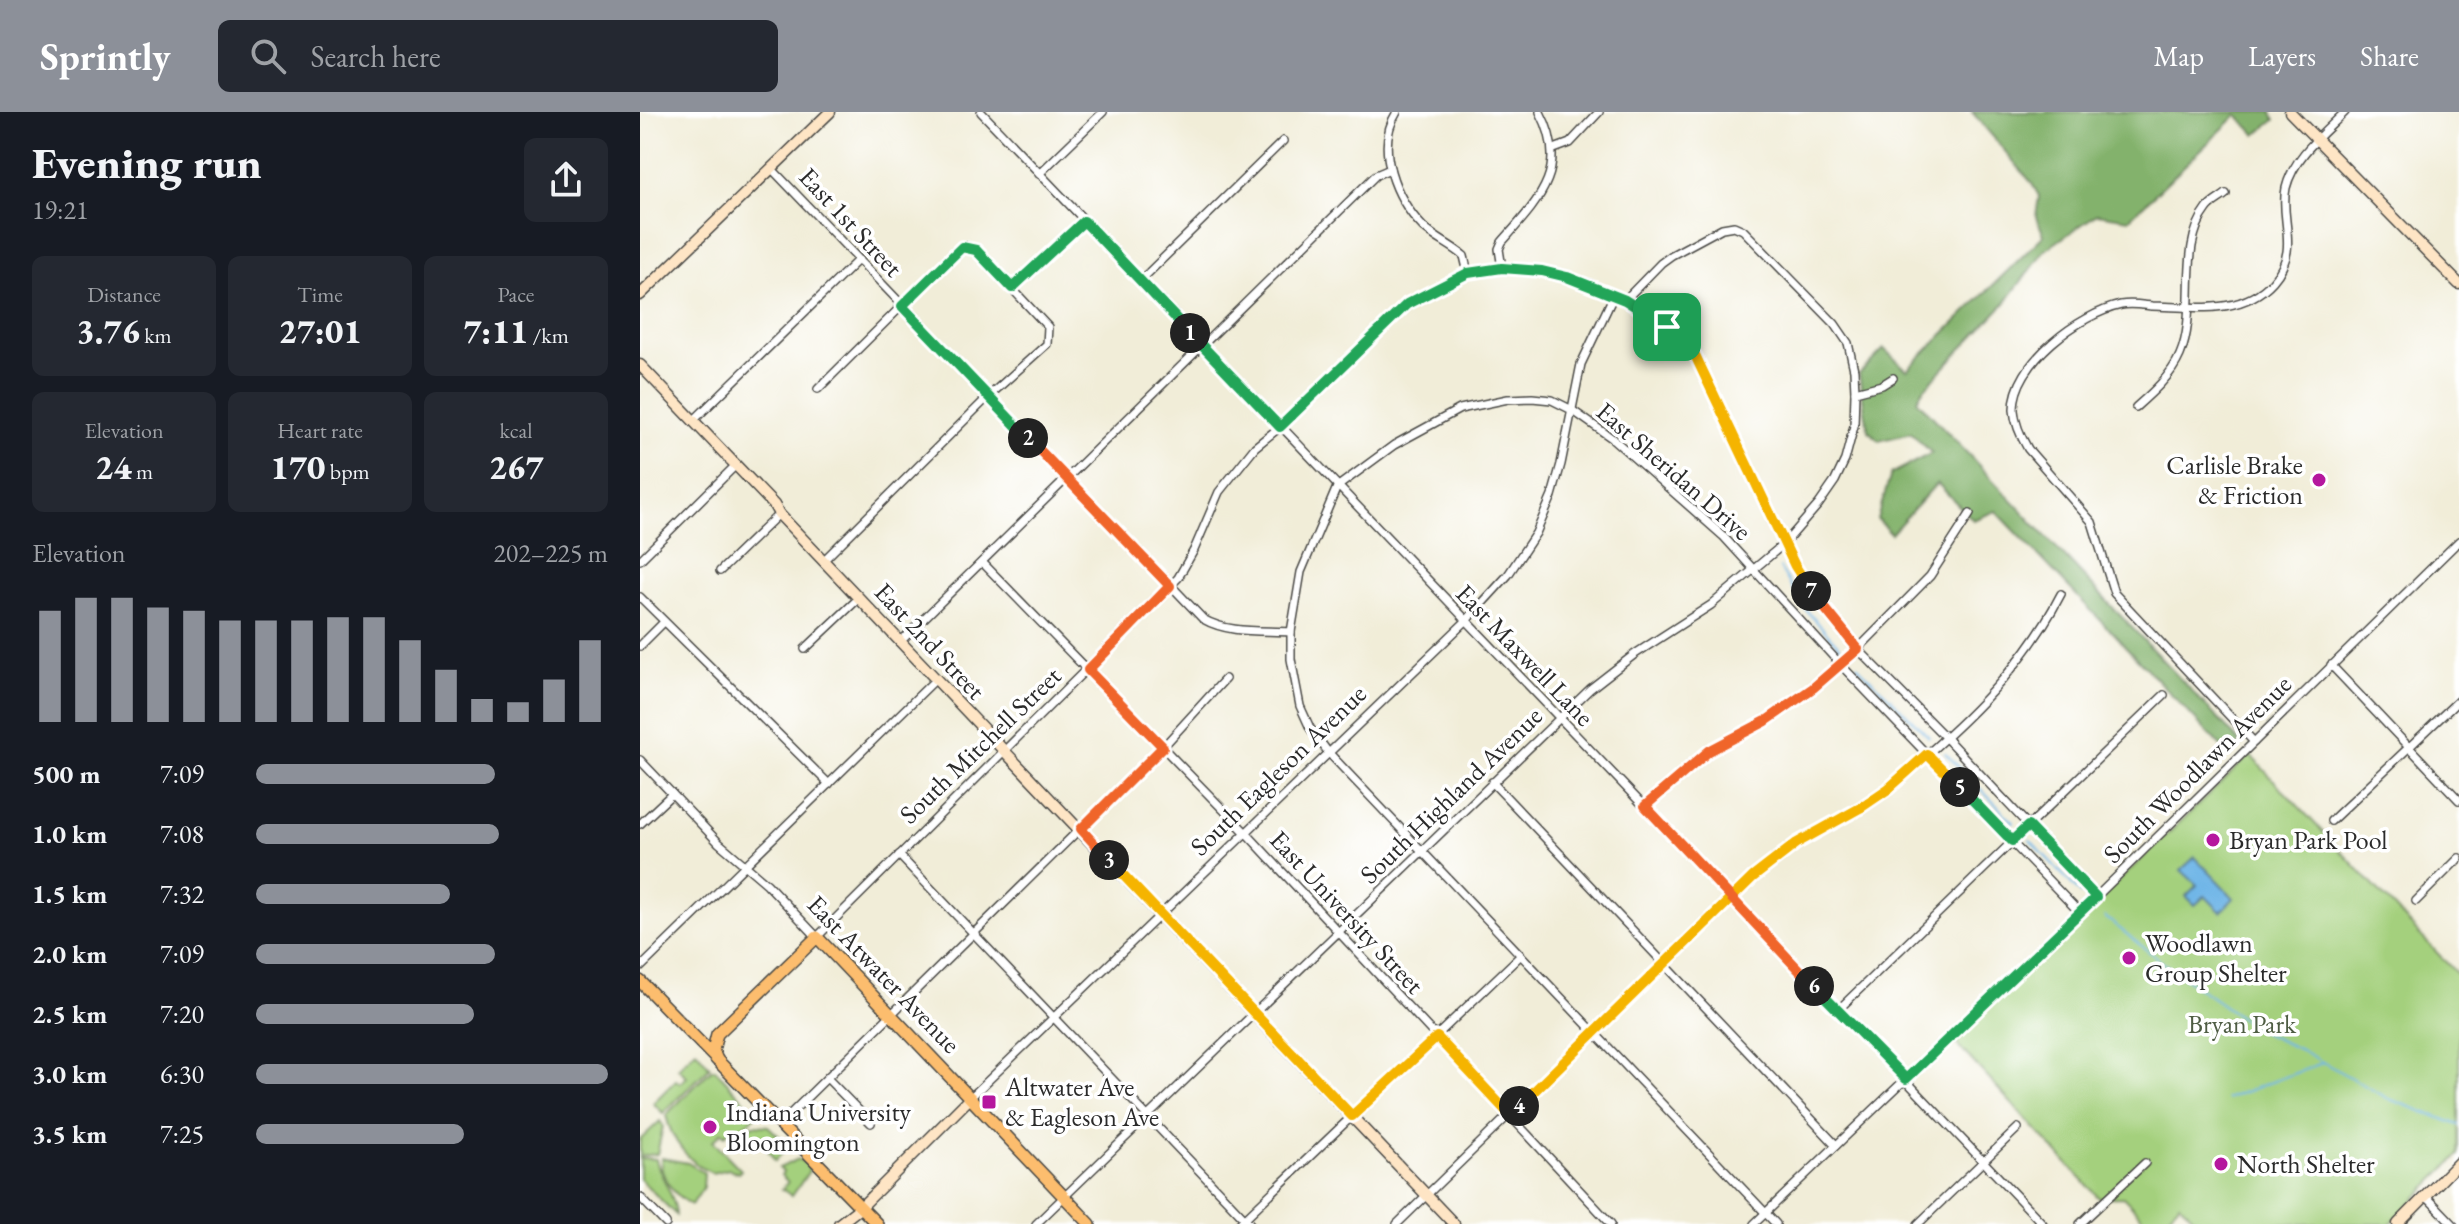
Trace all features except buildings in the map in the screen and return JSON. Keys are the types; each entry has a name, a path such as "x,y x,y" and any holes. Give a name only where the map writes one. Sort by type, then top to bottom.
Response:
{"main road":[{"name":"East Atwater Avenue","path":"817,937 1090,1224"},
{"name":"South Mitchell Street","path":"717,1034 817,937"},
{"path":"640,981 877,1224"},
{"path":"687,1029 703,1037 717,1034 713,1050 717,1060"}],"street":[{"path":"640,295 830,112"},
{"name":"East Maxwell Lane","path":"981,112 2043,1224"},
{"path":"1039,174 1103,112"},
{"path":"1502,268 1499,249 1502,242 1518,224 1553,165 1554,149 1540,112"},
{"path":"1554,149 1570,143 1599,112"},
{"path":"2290,112 2459,284"},
{"path":"2254,742 2114,593 2092,522 2028,449 2020,436 2014,412 2021,381 2049,345 2083,320 2123,305 2226,307 2250,299 2273,281 2285,258 2289,231 2285,190 2292,171 2345,112"},
{"path":"1394,114 1388,142 1390,169 1398,189 1417,220 1464,256 1468,273"},
{"path":"1140,281 1283,141"},
{"name":"East 1st Street","path":"772,169 1203,619 1216,627 1291,632"},
{"path":"900,642 1376,175 1390,169"},
{"path":"2136,407 2168,375 2180,357 2187,332 2190,258 2196,230 2207,209 2226,194"},
{"path":"1012,288 1084,221"},
{"name":"South Highland Avenue","path":"1036,1224 1590,689 1635,654 1711,605 1756,569 1785,543 1835,481 1845,460 1854,426 1852,357 1842,334 1753,239 1734,226 1722,228 1661,263 1625,300"},
{"path":"818,389 959,249 966,246 976,250 1046,323 1049,332 1048,340 823,561"},
{"path":"694,420 858,260"},
{"name":"South Mitchell Street","path":"817,937 1170,586 1189,559 1226,481 1255,447 1280,427 1407,304 1468,273 1502,268 1542,271 1567,277 1614,295 1667,327 1691,349 1785,543 1817,600 1858,649 2096,897"},
{"name":"South Eagleson Avenue","path":"839,1224 861,1207 1053,1016 1465,622 1508,575 1536,533 1552,496 1581,364 1614,295"},
{"name":"East 2nd Street","path":"640,365 935,680 1081,829 1454,1224"},
{"path":"1855,392 1882,385 1893,378"},
{"name":"East Sheridan Drive","path":"1337,487 1394,445 1466,407 1532,398 1552,400 1572,410 1613,439 1669,487 1756,569 1840,664 2079,912"},
{"path":"640,560 736,465"},
{"path":"1337,487 1301,572 1291,632 1291,659 1300,706 1310,728 1328,752 1776,1224"},
{"path":"720,571 779,514"},
{"path":"1645,806 1709,751 1766,721 1858,649 1930,576 1970,514"},
{"name":"South Woodlawn Avenue","path":"1754,1224 2096,897 2459,541"},
{"name":"East University Street","path":"982,562 1245,832 1611,1224"},
{"path":"1397,1224 1753,877 1797,843 1888,789 1946,738 2000,684 2047,621 2061,594"},
{"path":"640,597 829,784"},
{"path":"805,649 859,598"},
{"path":"640,646 664,622"},
{"path":"2331,665 2459,800"},
{"path":"780,1124 1163,747 1225,679"},
{"path":"640,968 935,680"},
{"path":"1838,1010 2164,695"},
{"path":"2331,821 2459,700"},
{"name":"East Atwater Avenue","path":"640,760 719,843 817,937"},
{"path":"1492,782 1836,1145"},
{"path":"640,824 672,794"},
{"path":"899,855 1244,1222 1520,956"},
{"path":"2416,901 2459,858"},
{"path":"827,1078 871,1123"},
{"path":"1918,1224 2018,1128"},
{"path":"2398,1224 2459,1162"},
{"path":"2080,1224 2145,1163"},
{"path":"2426,1196 2453,1224"},
{"path":"640,1197 666,1224"},
{"name":"South Eagleson Avenue","path":"853,1224 861,1207"}],"green space":[{"path":"1972,112 2272,112 2275,120 2256,135 2237,115 2129,219 2097,214 2044,251 2005,303 1917,400 2240,742 2230,756 1996,511 1973,520 1937,483 1891,534 1877,519 1891,474 1932,453 1911,433 1879,441 1868,430 1859,374 1884,349 1907,370 2044,235 2036,217 2039,196 2031,182"},
{"name":"Bryan Park","path":"2250,755 2459,976 2459,1155 2390,1224 2199,1224 2180,1203 2160,1224 2149,1224 2123,1197 2099,1198 1953,1040"},
{"path":"696,1050 710,1067 663,1113 653,1103 676,1080 680,1083 687,1077 678,1068"},
{"path":"715,1069 756,1114 732,1134 722,1132 713,1141 741,1170 738,1173 729,1169 712,1173 695,1163 676,1141 666,1115"},
{"path":"660,1121 663,1126 657,1154 640,1156 640,1140"},
{"path":"753,1125 768,1126 782,1139 783,1152 775,1161 760,1138 753,1137 747,1142 744,1138 741,1132"},
{"path":"640,1158 656,1159 676,1215 640,1179"},
{"path":"661,1158 688,1163 704,1173 703,1188 691,1205 669,1185 662,1172"},
{"path":"798,1159 807,1164 809,1171 792,1196 782,1189 788,1182 779,1168"}],"water":[{"path":"2195,857 2234,898 2221,912 2205,896 2195,905 2186,896 2197,885 2181,870"}],"waterway":[{"path":"1780,568 1806,610 1841,648"},
{"path":"1857,665 1929,737"},
{"path":"1945,753 2014,823"},
{"path":"2030,840 2081,894"},
{"path":"2105,917 2261,1032 2301,1050 2389,1099 2459,1125"},
{"path":"2226,1099 2322,1063"}],"place":[{"name":"Carlisle Brake & Friction","path":"2319,480"},
{"name":"Bryan Park Pool","path":"2213,840"},
{"name":"Woodlawn Group Shelter","path":"2129,958"},
{"name":"Altwater Ave & Eagleson Ave","path":"989,1102"},
{"name":"Indiana University Bloomington","path":"710,1127"},
{"name":"North Shelter","path":"2221,1164"}],"route":[{"path":"1667,327 1625,300 1567,277 1542,271 1502,268 1468,273 1407,304 1280,427 1084,221 1012,288 976,250 966,246 959,249 902,306 1170,586 1088,670 1163,747 1081,829 1352,1116 1437,1037 1510,1115 1732,900 1753,877 1797,843 1888,789 1927,754 2012,841 2028,826 2096,897 1906,1079 1732,900 1645,806 1709,751 1766,721 1813,688 1858,649 1825,610 1795,566 1695,355 1667,327"}]}
